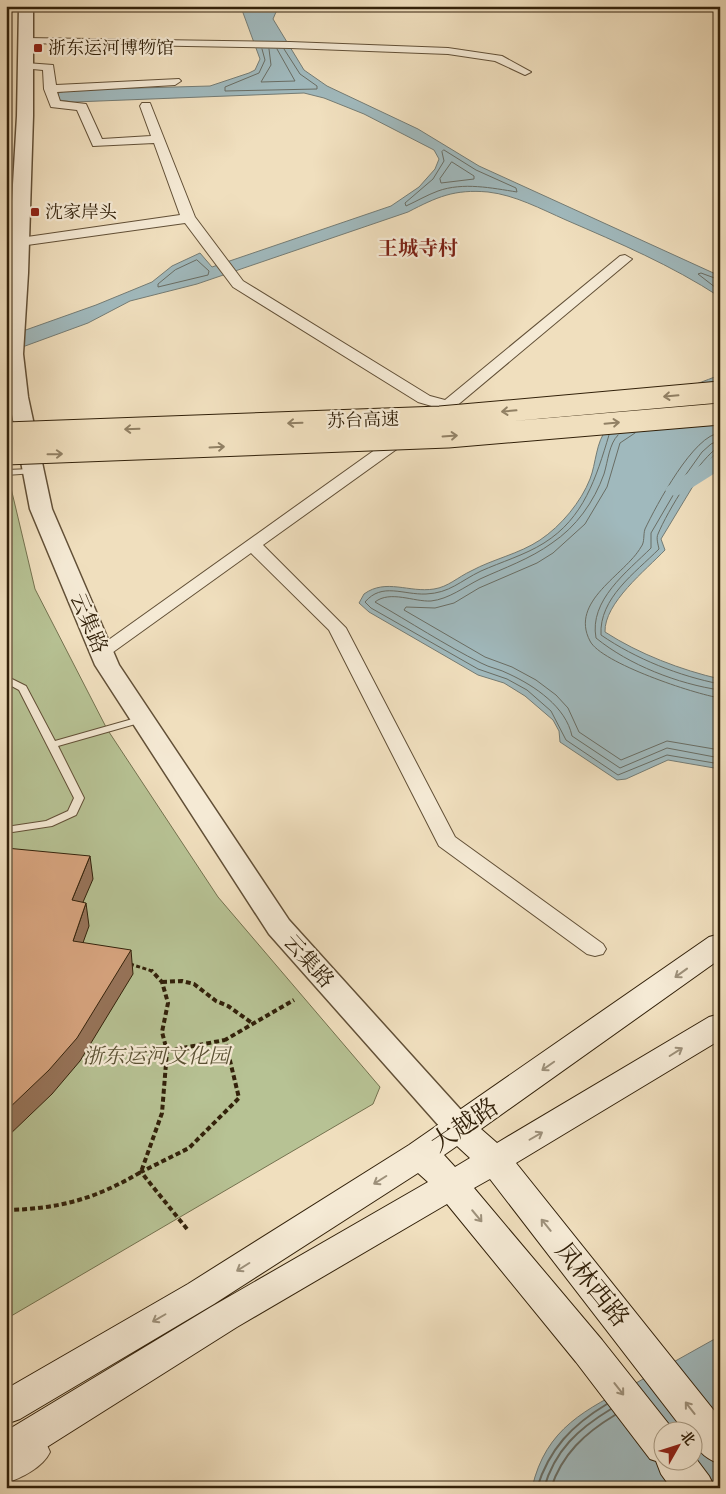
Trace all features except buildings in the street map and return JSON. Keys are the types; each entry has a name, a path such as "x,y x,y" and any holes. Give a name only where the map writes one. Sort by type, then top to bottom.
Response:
{"highway":[{"name":"苏台高速","path":"6,433 440,417 720,392"},
{"name":"苏台高速","path":"6,454 448,437 720,414"}],"main road":[{"name":"大越路","path":"213,1306 422,1154 720,944"},
{"name":"大越路","path":"213,1306 451,1184 610,1093 720,1025"},
{"name":"凤林西路","path":"459,1128 494,1160 720,1447"},
{"name":"凤林西路","path":"422,1154 451,1184 589,1351 654,1434"},
{"path":"6,1408 213,1306"},
{"path":"6,1452 213,1306"},
{"path":"683,1472 695,1488"}],"street":[{"name":"云集路","path":"26,6 26,96 17,223 20,242 13,343 18,397 19,472 41,509 107,665 279,927 459,1128"},
{"path":"26,42 290,45 479,54 498,58 525,72"},
{"path":"26,66 49,67 50,89 55,104 82,107 98,143 158,139"},
{"path":"50,89 175,81"},
{"path":"146,106 188,218 238,284 424,399 448,405"},
{"path":"20,242 188,218"},
{"path":"102,652 448,405 625,259"},
{"path":"252,544 337,628 446,841 595,949"},
{"path":"6,1471 330,1269 451,1184"}],"lane":[{"path":"6,679 23,688 79,798 72,813 48,824 6,830"},
{"path":"52,745 143,719"}],"path":[{"path":"122,962 150,969 162,982 168,1003 168,1016 162,1032 167,1051 162,1113 141,1172"},
{"path":"162,982 182,981 194,984 216,1001 228,1006 252,1023"},
{"path":"167,1051 225,1040 294,1000"},
{"path":"6,1210 46,1210 86,1202 189,1148 239,1098 225,1040"},
{"path":"141,1172 187,1228"}],"green space":[{"name":"浙东运河文化园","path":"6,467 35,589 107,729 218,897 380,1087 373,1104 6,1319"}],"water":[{"path":"244,6 287,6 276,12 273,19 304,70 327,86 418,129 479,166 720,276 720,297 644,255 528,203 508,196 476,191 446,195 408,212 197,284 130,301 88,323 6,353 6,337 96,305 152,282 172,266 200,253 212,267 391,206 419,187 435,169 439,159 434,150 364,114 324,98 304,93 74,102 59,100 58,93 69,90 210,86 255,70 260,59 242,10"},
{"path":"720,375 720,449 707,463 661,539 665,550 627,588 611,610 605,632 661,660 690,671 720,679 720,769 668,760 626,779 617,780 560,742 559,731 553,720 525,696 504,683 478,675 369,612 359,603 364,594 372,589 381,587 389,586 425,590 439,588 466,573 540,540 563,521 576,505 590,479 598,446 607,429 643,406"},
{"path":"720,1336 720,1488 532,1488 538,1467 558,1435 570,1423 601,1402"}],"waterway":[{"path":"675,490 720,461"}],"place":[{"name":"浙东运河博物馆","path":"38,48"},
{"name":"沈家岸头","path":"35,212"}],"district":[{"name":"王城寺村","path":"418,248"}]}
